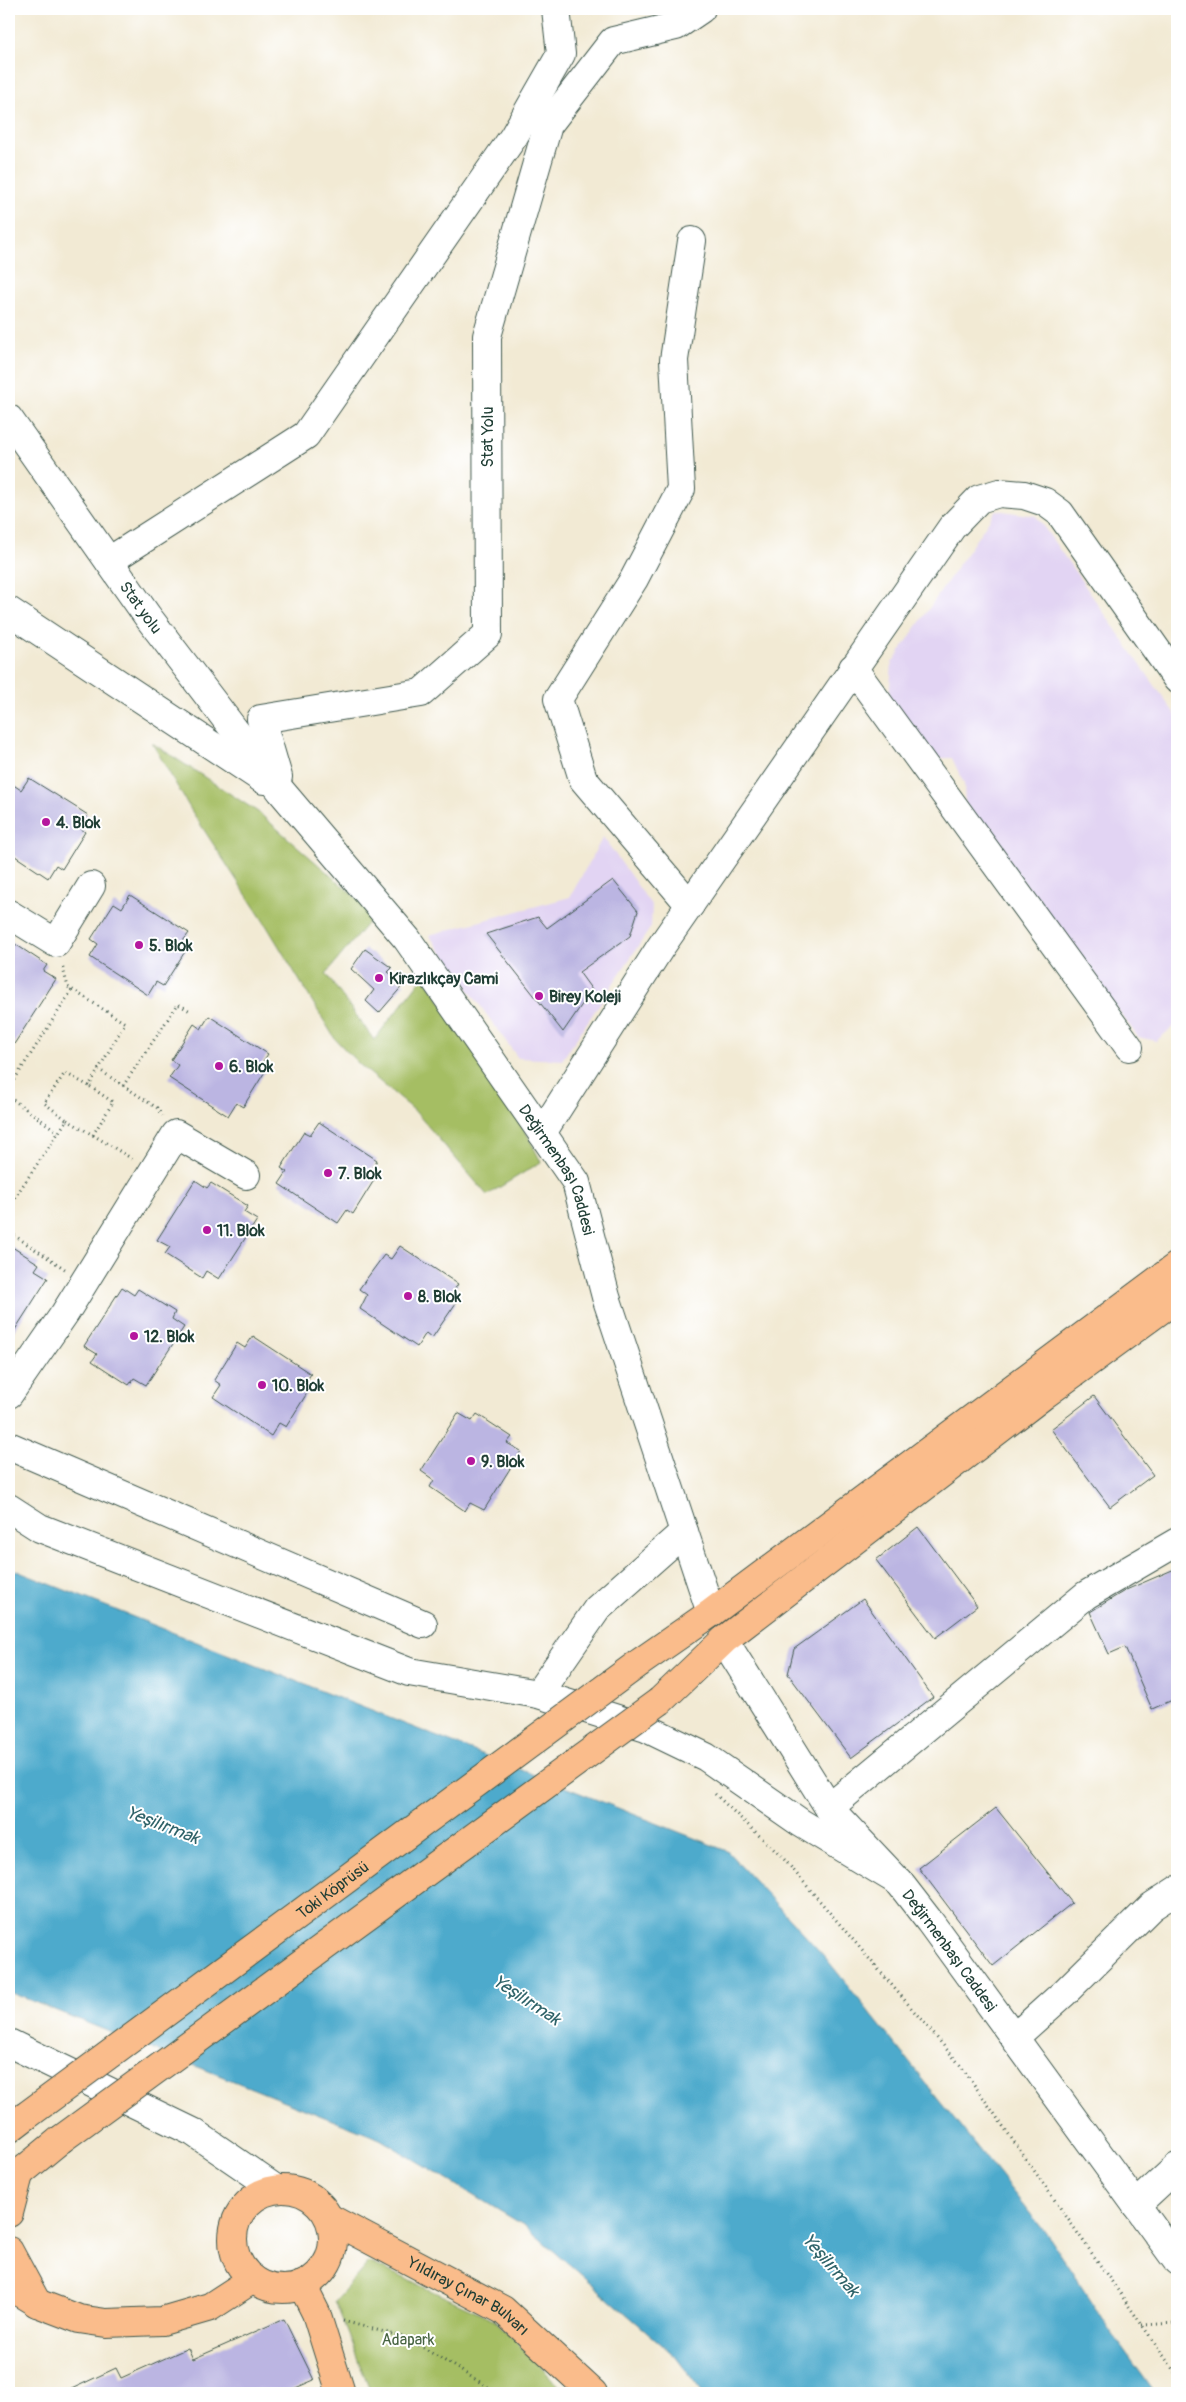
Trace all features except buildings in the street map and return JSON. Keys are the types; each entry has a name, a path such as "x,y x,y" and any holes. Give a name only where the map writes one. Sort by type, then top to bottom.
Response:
{"main road":[{"name":"Toki Köprüsü","path":"17,2123 711,1613 1177,1266"},
{"path":"9,2213 14,2178 60,2140 660,1701 724,1640 1044,1395 1177,1298"},
{"path":"276,2189 292,2189 307,2194 320,2204 329,2218 333,2233 332,2250 326,2264 315,2277 302,2285 285,2289 268,2286 253,2279 242,2266 235,2251 233,2234 238,2218 247,2204 261,2194 276,2189"},
{"name":"Yıldıray Çınar Bulvarı","path":"329,2218 503,2310 593,2393"},
{"path":"9,2251 37,2303"},
{"path":"9,2286 37,2303 79,2319 106,2322 162,2321 210,2307 253,2279"},
{"path":"302,2285 316,2313 340,2393"}],"street":[{"path":"109,561 306,435 514,136 561,54 556,9"},
{"name":"Stat Yolu","path":"281,791 261,719 421,693 488,634 487,336 548,125 613,41 676,26 701,9"},
{"path":"690,905 584,779 558,699 634,578 681,489 674,360 692,241"},
{"name":"Stat yolu","path":"9,419 148,617 281,791"},
{"path":"542,1133 690,905 853,668 952,527 979,498 999,493 1031,498 1046,502 1060,513 1177,679"},
{"path":"9,611 281,791"},
{"path":"853,668 1129,1047"},
{"name":"Değirmenbaşı Caddesi","path":"281,791 407,939 576,1182 606,1297 711,1613"},
{"path":"9,914 56,942 92,886"},
{"path":"9,1394 84,1282 176,1134 246,1175"},
{"path":"9,1446 423,1624"},
{"path":"9,1508 40,1528 409,1672 538,1694 646,1728 706,1757 801,1823 899,1882"},
{"path":"538,1694 597,1609 684,1532"},
{"path":"828,1808 1086,1595 1177,1542"},
{"name":"Değirmenbaşı Caddesi","path":"724,1640 828,1808 899,1882 1015,2037 1177,2261"},
{"path":"1015,2037 1064,1993 1151,1907 1177,1890"},
{"path":"9,2043 193,2132 276,2189"},
{"path":"1136,2205 1177,2166"}],"path":[{"path":"56,942 68,987 125,1023 89,1086"},
{"path":"9,1088 72,990"},
{"path":"123,1086 178,1004 192,1012"},
{"path":"98,1069 156,1108 176,1134"},
{"path":"92,1134 113,1102 65,1073 44,1103 67,1120 153,1171"},
{"path":"9,1097 58,1132"},
{"path":"9,1206 67,1120"},
{"path":"9,1227 12,1234 84,1282"},
{"path":"711,1790 783,1858 961,2066 1177,2375"},
{"path":"316,2313 407,2338 498,2393"},
{"path":"1142,2325 1177,2323"}],"shaded area":[{"path":"996,510 1036,516 1177,717 1177,1024 1156,1041 1138,1037 965,804 964,784 952,758 934,758 889,698 892,663"},
{"name":"Birey Koleji","path":"603,837 652,906 651,927 562,1060 518,1058 429,935 570,897"}],"green space":[{"path":"152,743 258,812 375,914 326,974 374,1040 424,976 525,1130 541,1162 487,1195 414,1110 360,1065 335,1039 266,925 191,810"},
{"name":"Adapark","path":"369,2262 495,2320 566,2393 371,2393 335,2301"}],"water":[{"name":"Yeşilırmak","path":"9,1568 727,1851 825,1957 1049,2237 1109,2329 1155,2393 703,2393 675,2356 525,2226 380,2139 9,1992"}],"place":[{"name":"4. Blok","path":"46,822"},
{"name":"5. Blok","path":"139,945"},
{"name":"Kirazlıkçay Cami","path":"379,978"},
{"name":"Birey Koleji","path":"539,996"},
{"name":"6. Blok","path":"219,1066"},
{"name":"7. Blok","path":"328,1173"},
{"name":"11. Blok","path":"207,1230"},
{"name":"8. Blok","path":"408,1296"},
{"name":"12. Blok","path":"134,1336"},
{"name":"10. Blok","path":"262,1385"},
{"name":"9. Blok","path":"471,1461"}]}
